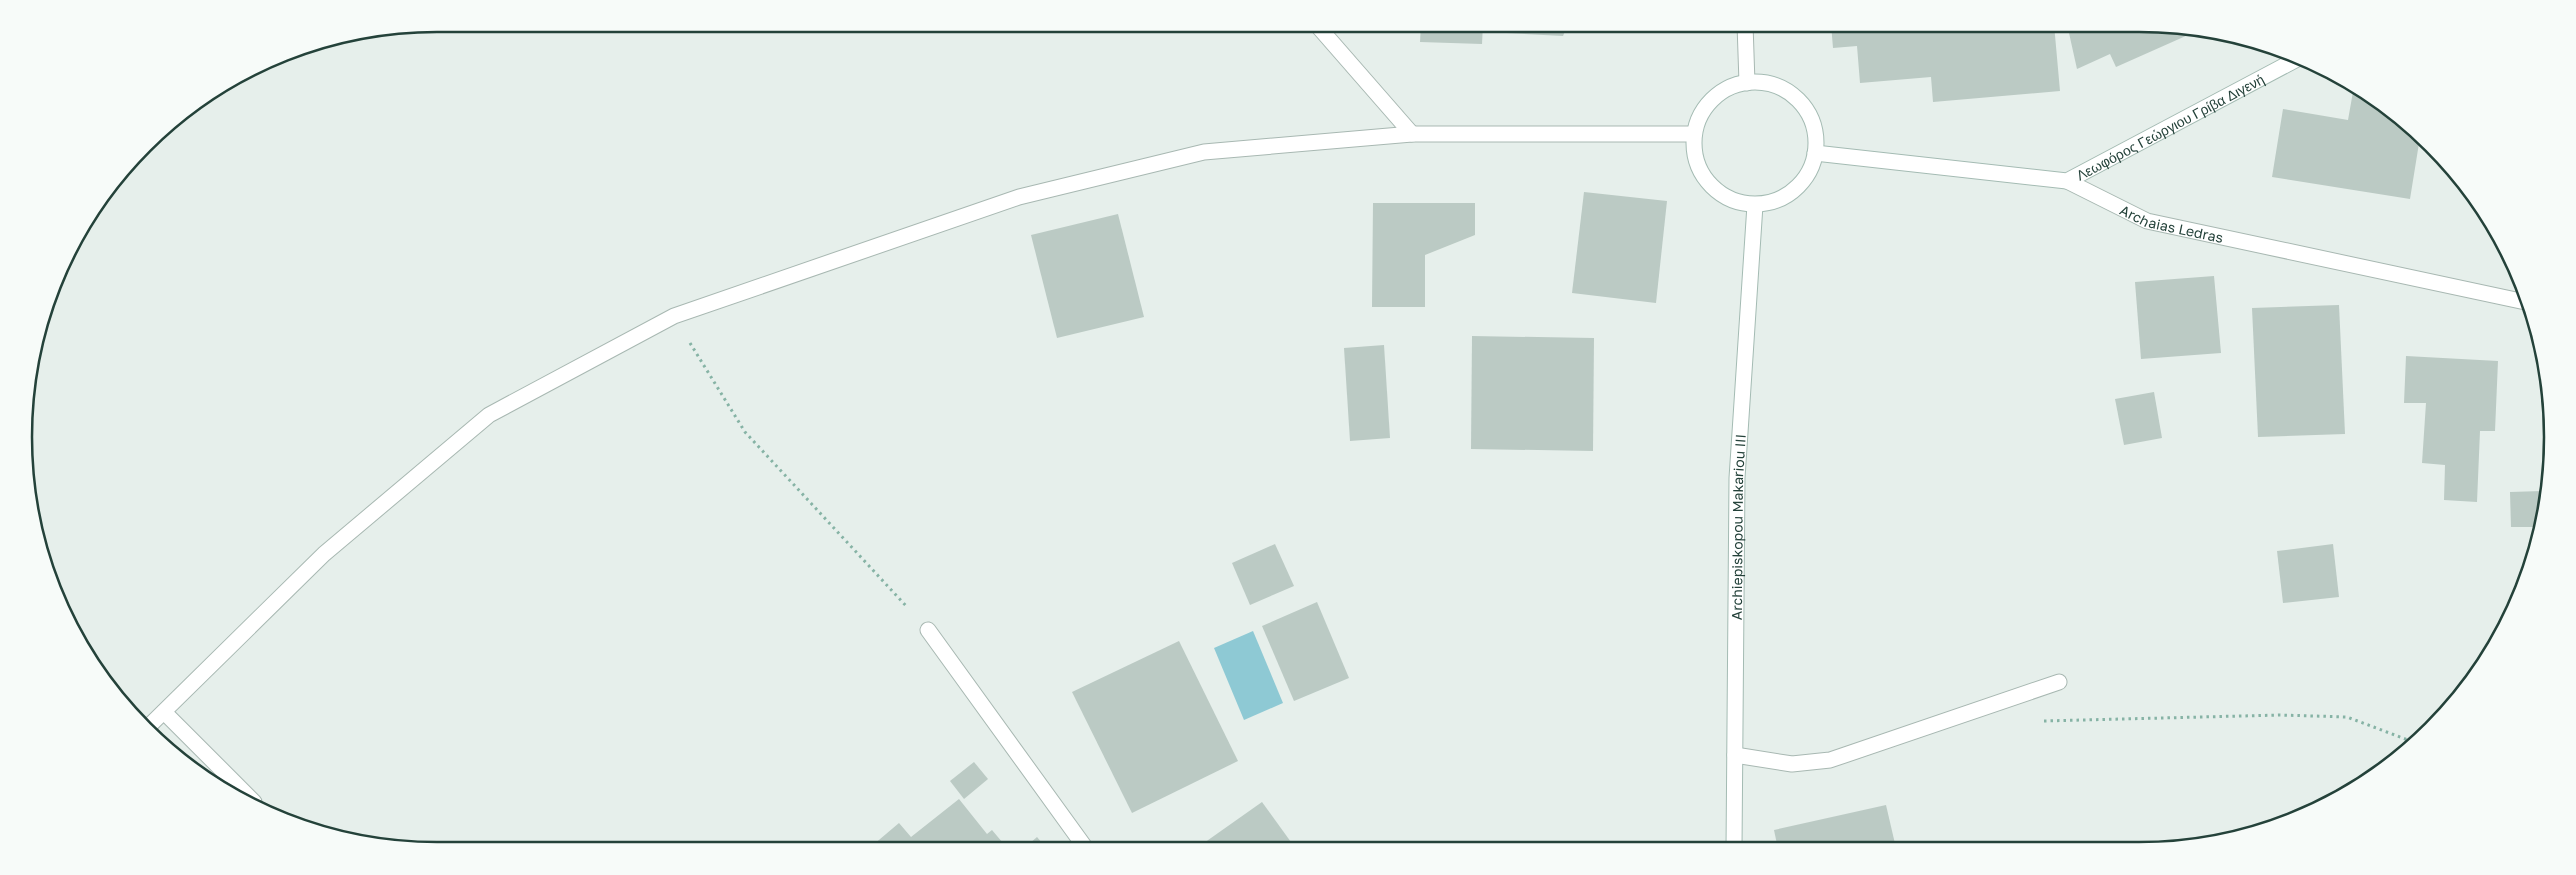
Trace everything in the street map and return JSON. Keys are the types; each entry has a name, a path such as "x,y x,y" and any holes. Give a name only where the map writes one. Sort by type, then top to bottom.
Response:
{"street":[{"path":"1323,32 1412,134"},
{"path":"1745,32 1747,83"},
{"name":"Λεωφόρος Γεώργιου Γρίβα Διγενή","path":"2067,181 2291,62"},
{"path":"1747,83 1766,83 1784,90 1798,101 1810,117 1815,134 1815,153 1810,170 1794,190 1772,202 1755,205 1738,202 1722,194 1708,183 1694,151 1694,134 1699,119 1707,105 1718,94 1732,87 1747,83"},
{"path":"151,724 324,554 489,415 674,316 1019,196 1204,152 1412,134 1694,134"},
{"name":"Archaias Ledras","path":"1815,153 2067,181 2147,221 2520,301"},
{"name":"Archiepiskopou Makariou III","path":"1734,842 1737,478 1755,205"},
{"path":"928,630 1081,842"},
{"path":"1735,755 1792,764 1830,760 2059,682"},
{"path":"164,712 246,794"}],"path":[{"path":"674,316 745,432 928,630"},
{"path":"1995,704 2015,717 2054,722 2280,715 2347,717 2407,741"}],"water":[{"path":"1253,631 1283,703 1244,720 1214,648"}],"building":[{"path":"1421,32 1483,32 1482,44 1420,42"},
{"path":"1487,32 1565,32 1563,36"},
{"path":"1832,32 2055,32 2060,91 1933,102 1931,77 1860,83 1857,46 1833,48"},
{"path":"2069,32 2138,32 2187,36 2116,67 2110,54 2077,69"},
{"path":"2353,94 2385,116 2419,145 2410,199 2272,177 2283,109 2348,120"},
{"path":"1584,192 1667,201 1656,303 1572,293"},
{"path":"1373,203 1475,203 1475,235 1425,255 1425,307 1372,307"},
{"path":"1118,214 1144,317 1057,338 1031,235"},
{"path":"2214,276 2221,353 2141,359 2135,282"},
{"path":"2339,305 2345,434 2258,437 2252,308"},
{"path":"1472,336 1594,338 1593,451 1471,449"},
{"path":"1384,345 1390,438 1350,441 1344,348"},
{"path":"2406,356 2498,361 2495,431 2480,431 2477,502 2444,500 2445,465 2422,463 2426,403 2404,403"},
{"path":"2154,392 2162,438 2124,445 2115,399"},
{"path":"2540,491 2534,527 2511,527 2510,492"},
{"path":"1275,544 1294,586 1250,605 1232,563"},
{"path":"2333,544 2339,597 2283,603 2277,551"},
{"path":"1317,602 1349,678 1294,701 1262,626"},
{"path":"1179,641 1238,761 1132,813 1072,692"},
{"path":"974,762 988,779 964,799 950,781"},
{"path":"959,799 987,834 992,830 1002,842 877,842 899,823 911,837"},
{"path":"1262,802 1291,842 1205,842"},
{"path":"1886,805 1895,842 1777,842 1774,830"},
{"path":"1037,837 1041,842 1031,842"}]}
